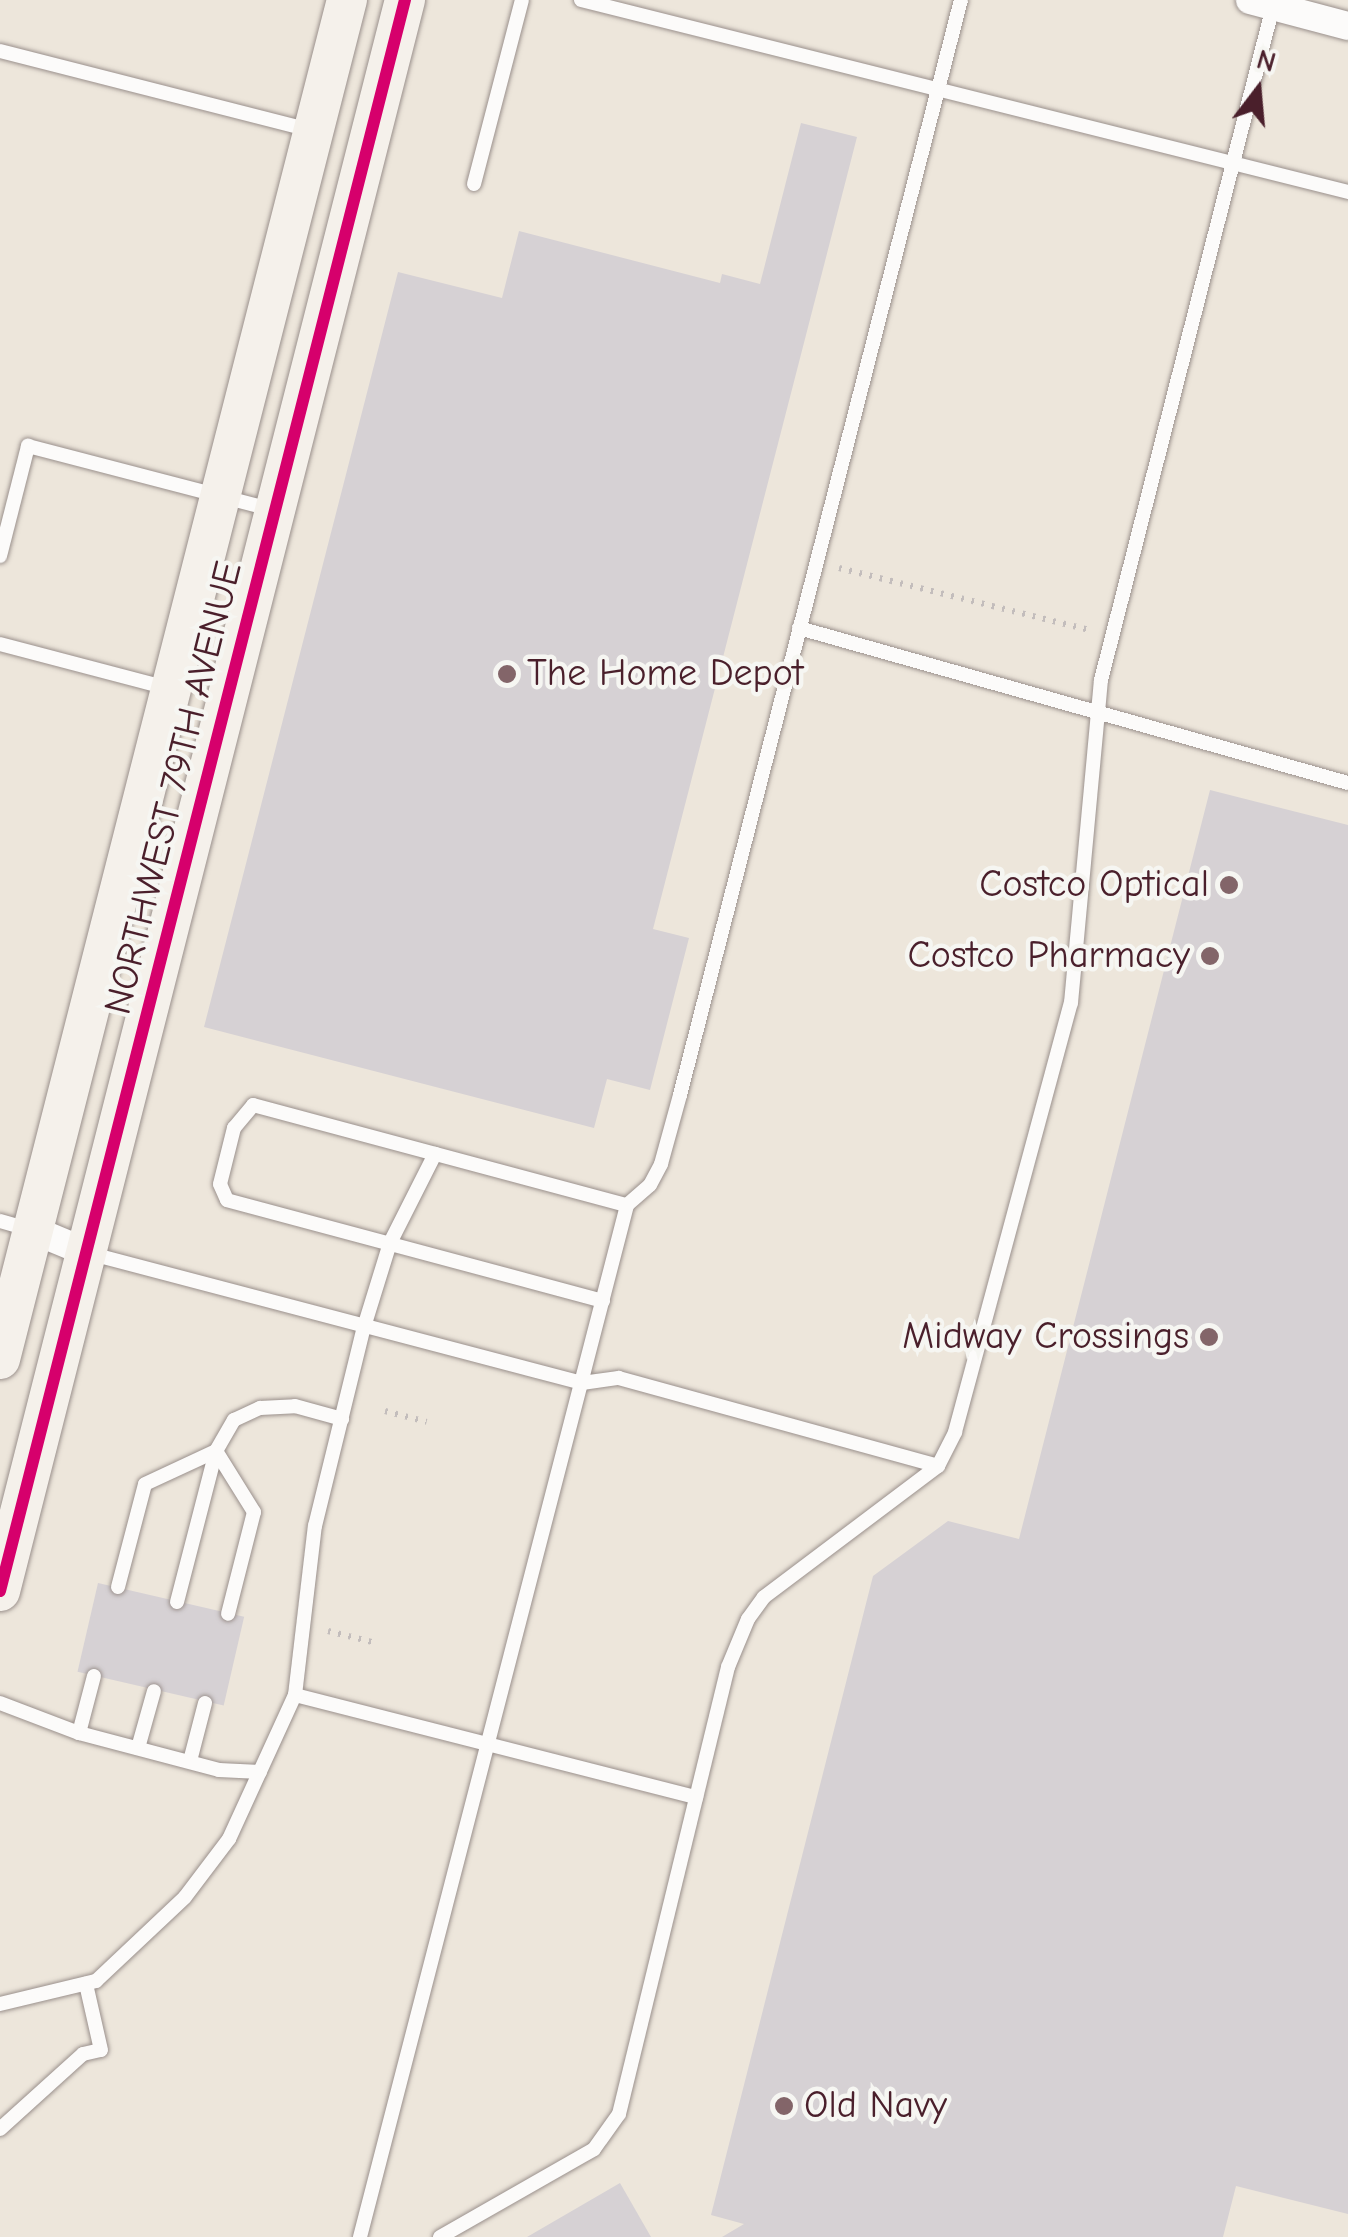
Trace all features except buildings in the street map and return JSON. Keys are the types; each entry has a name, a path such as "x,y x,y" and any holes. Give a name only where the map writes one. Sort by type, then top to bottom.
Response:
{"street":[{"name":"NORTHWEST 79TH AVENUE","path":"0,1359 16,1225 171,689 347,0"},
{"name":"NORTHWEST 79TH AVENUE","path":"0,1590 405,0"},
{"path":"1261,3 1348,26"},
{"path":"16,1225 86,1252"}],"lane":[{"path":"474,184 522,0"},
{"path":"581,0 1348,192"},
{"path":"360,2237 626,1205 650,1185 661,1164 961,0"},
{"path":"440,2237 594,2150 618,2114 728,1667 764,1597 938,1466 967,1400 1070,1003 1096,712 1231,164 1261,3"},
{"path":"0,51 314,131"},
{"path":"0,556 28,446 275,510"},
{"path":"799,628 1348,783"},
{"path":"0,644 171,689"},
{"path":"603,1300 226,1200 220,1184 234,1128 253,1105 626,1205"},
{"path":"0,2004 86,1984 136,1947 213,1864 295,1695 308,1559 364,1327 390,1242 436,1154"},
{"path":"86,1252 582,1383 619,1378 938,1466"},
{"path":"177,1602 216,1450 234,1420 260,1408 295,1406 342,1419"},
{"path":"118,1587 145,1484 216,1450"},
{"path":"216,1450 254,1512 228,1614"},
{"path":"79,1733 94,1676"},
{"path":"138,1748 154,1691"},
{"path":"295,1695 696,1796"},
{"path":"0,1702 79,1733 190,1761 260,1772"},
{"path":"190,1761 204,1704"},
{"path":"0,2129 84,2054 101,2050 86,1984"}],"path":[{"path":"840,568 1090,630"},
{"path":"385,1410 427,1422"},
{"path":"328,1631 376,1643"}],"cycle path":[{"path":"0,1591 405,0"}],"place":[{"name":"The Home Depot","path":"507,674"},
{"name":"Costco Optical","path":"1229,885"},
{"name":"Costco Pharmacy","path":"1210,956"},
{"name":"Midway Crossings","path":"1209,1337"},
{"name":"Old Navy","path":"784,2106"}]}
